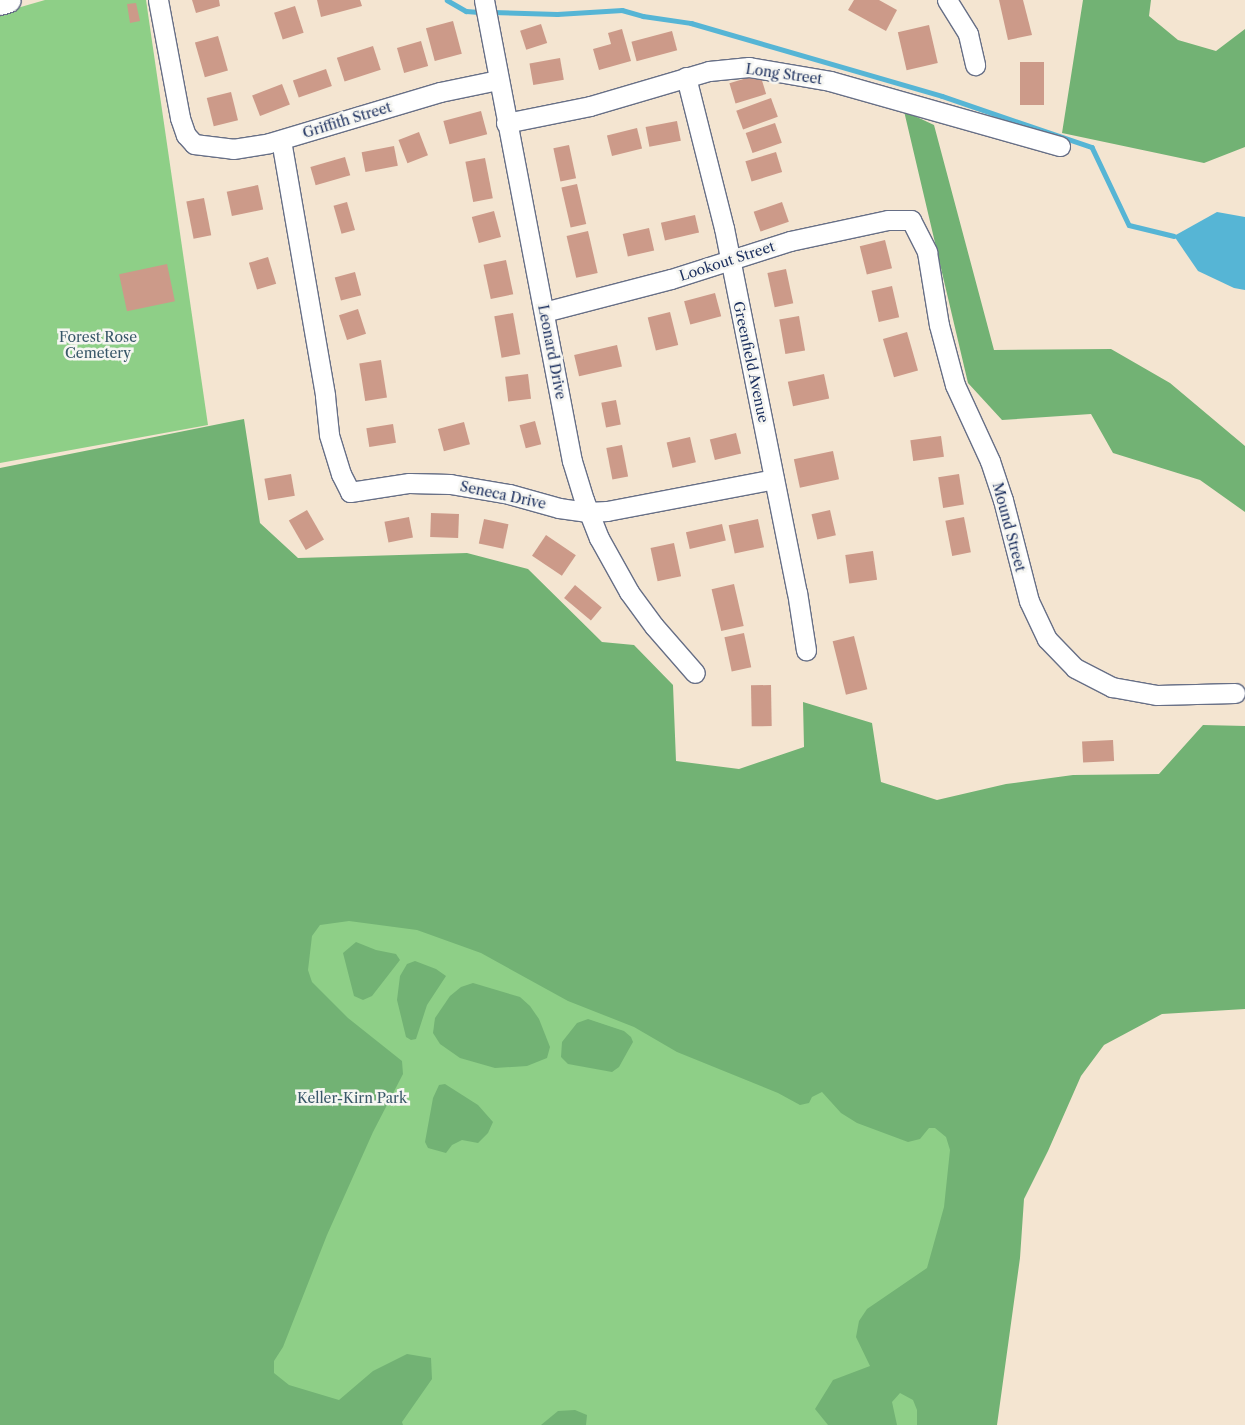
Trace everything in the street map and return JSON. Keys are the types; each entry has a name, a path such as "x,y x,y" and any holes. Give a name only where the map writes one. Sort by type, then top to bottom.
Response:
{"main road":[{"path":"0,3 9,0"}],"street":[{"name":"Griffith Street","path":"158,0 180,118 186,136 194,144 233,148 281,140 440,92 498,80"},
{"name":"Leonard Drive","path":"484,0 572,461 588,512 608,556 629,592 654,626 695,673"},
{"path":"947,0 968,34 976,65"},
{"name":"Long Street","path":"506,122 590,106 709,71 749,67 795,73 838,83 1060,146"},
{"name":"Greenfield Avenue","path":"686,77 699,122 730,260 798,592 806,650"},
{"name":"Seneca Drive","path":"281,140 325,396 329,435 338,468 350,492 409,483 450,484 502,492 559,508 588,512 632,507 774,479"},
{"name":"Lookout Street","path":"544,312 671,279 830,231 888,220 911,220"},
{"name":"Mound Street","path":"911,220 921,237 929,261 939,325 955,385 990,461 1003,500 1029,601 1047,639 1075,668 1112,687 1157,695 1235,693"}],"green space":[{"name":"Forest Rose Cemetery","path":"45,0 146,0 208,425 0,463 0,13"},
{"path":"1083,0 1151,0 1149,16 1178,40 1216,51 1245,29 1245,147 1204,163 1062,133"},
{"path":"904,111 934,125 994,350 1111,349 1170,383 1245,446 1245,512 1200,480 1113,453 1091,414 1002,420 968,383"},
{"path":"244,419 260,523 298,558 467,553 528,569 602,642 634,645 673,685 676,761 739,769 804,747 803,702 872,723 881,782 937,800 1006,784 1073,775 1159,774 1203,725 1245,726 1245,1009 1162,1014 1104,1045 1081,1076 1048,1151 1024,1199 1020,1258 997,1425 917,1425 917,1410 913,1400 900,1393 892,1402 897,1425 828,1425 815,1409 833,1380 870,1366 856,1337 859,1321 867,1309 927,1268 944,1207 950,1150 946,1137 935,1128 929,1128 920,1139 908,1142 857,1123 841,1113 822,1092 812,1097 809,1103 800,1105 778,1093 677,1052 634,1027 568,1001 481,953 417,930 349,921 320,925 312,936 308,970 312,982 348,1018 402,1061 403,1074 373,1132 327,1235 283,1347 274,1361 274,1373 289,1385 339,1400 373,1371 407,1354 431,1358 432,1379 402,1422 403,1425 0,1425 0,468"},
{"name":"Keller-Kirn Park","path":"0,776 986,998 980,1425 0,1425"},
{"path":"356,942 376,950 396,954 400,960 372,996 363,1000 354,996 343,953"},
{"path":"415,961 436,969 446,976 427,1005 416,1039 411,1040 406,1037 397,1000 400,976 407,964"},
{"path":"473,983 520,997 530,1006 539,1019 550,1047 547,1058 527,1066 495,1068 460,1058 440,1044 433,1033 435,1018 450,996 461,987"},
{"path":"588,1019 624,1031 631,1037 633,1042 619,1067 612,1072 568,1064 561,1057 562,1042 577,1023"},
{"path":"445,1084 478,1105 493,1122 488,1133 478,1143 462,1140 452,1145 446,1153 428,1148 425,1142 433,1098 439,1085"},
{"path":"575,1410 587,1415 586,1425 541,1425 558,1411"}],"water":[{"path":"1217,212 1245,217 1245,290 1234,288 1198,271 1174,236"}],"building":[{"path":"192,0 219,0 220,6 196,13"},
{"path":"317,0 360,0 362,6 321,17"},
{"path":"854,0 879,0 897,10 886,31 848,10"},
{"path":"999,0 1023,0 1032,35 1008,40"},
{"path":"136,3 140,21 130,23 127,4"},
{"path":"295,6 304,33 283,39 274,13"},
{"path":"453,21 462,54 435,61 426,28"},
{"path":"541,24 547,43 526,50 520,31"},
{"path":"929,25 938,63 907,70 898,32"},
{"path":"622,29 631,61 599,70 593,49 611,44 608,33"},
{"path":"672,31 677,50 637,61 631,42"},
{"path":"218,36 228,71 205,77 195,43"},
{"path":"421,41 428,66 404,73 397,48"},
{"path":"373,46 381,70 345,82 337,58"},
{"path":"560,58 564,80 533,85 529,63"},
{"path":"1020,62 1044,62 1044,105 1020,105"},
{"path":"326,69 332,86 299,97 293,80"},
{"path":"760,74 766,94 736,103 729,83"},
{"path":"282,84 290,105 260,116 252,95"},
{"path":"231,92 238,120 214,126 207,98"},
{"path":"771,98 778,117 743,129 736,111"},
{"path":"481,111 487,134 450,144 443,121"},
{"path":"677,121 681,141 649,147 646,127"},
{"path":"775,123 782,143 753,153 746,133"},
{"path":"637,128 642,148 612,156 607,135"},
{"path":"419,132 428,155 407,163 398,140"},
{"path":"569,145 576,178 560,182 553,148"},
{"path":"394,146 398,166 365,172 362,152"},
{"path":"776,152 782,172 752,181 745,161"},
{"path":"345,157 350,175 316,185 310,167"},
{"path":"485,158 493,198 473,202 465,162"},
{"path":"577,184 586,224 571,228 561,188"},
{"path":"258,185 263,209 232,216 227,192"},
{"path":"204,198 211,235 194,239 186,201"},
{"path":"347,202 355,230 342,234 334,206"},
{"path":"782,202 789,222 760,232 754,212"},
{"path":"494,211 501,237 479,243 472,217"},
{"path":"695,215 699,233 665,240 661,223"},
{"path":"649,228 654,250 628,256 623,234"},
{"path":"588,231 598,273 576,278 567,236"},
{"path":"885,240 892,268 867,274 860,246"},
{"path":"268,257 276,284 257,290 249,263"},
{"path":"506,260 513,294 491,299 484,265"},
{"path":"167,264 175,301 127,311 119,274"},
{"path":"786,269 793,303 775,307 767,273"},
{"path":"355,272 361,295 341,301 335,277"},
{"path":"892,286 899,317 879,322 872,291"},
{"path":"715,293 721,316 690,324 684,301"},
{"path":"358,309 366,334 347,340 339,315"},
{"path":"670,312 678,345 656,351 648,318"},
{"path":"513,313 520,354 502,358 494,316"},
{"path":"799,316 805,350 785,354 779,319"},
{"path":"907,332 918,370 894,377 883,339"},
{"path":"617,345 622,366 579,376 574,355"},
{"path":"381,360 387,398 365,401 359,363"},
{"path":"528,374 531,399 508,402 505,377"},
{"path":"824,374 829,398 793,406 788,382"},
{"path":"616,400 621,425 606,427 601,403"},
{"path":"535,421 541,444 526,448 520,425"},
{"path":"464,422 470,444 444,451 438,429"},
{"path":"393,424 396,443 369,447 366,428"},
{"path":"736,433 741,453 715,460 710,440"},
{"path":"941,436 944,457 913,461 910,440"},
{"path":"690,437 696,462 672,468 667,442"},
{"path":"622,445 628,476 612,479 606,448"},
{"path":"833,451 839,479 800,488 794,459"},
{"path":"291,474 295,496 268,500 264,479"},
{"path":"959,474 964,505 943,508 938,477"},
{"path":"307,510 324,539 306,550 289,520"},
{"path":"830,510 836,535 817,540 811,514"},
{"path":"431,513 459,514 458,538 430,537"},
{"path":"409,517 413,538 388,542 384,522"},
{"path":"964,517 971,552 952,556 945,521"},
{"path":"484,519 508,524 503,549 479,543"},
{"path":"758,519 764,547 735,554 729,525"},
{"path":"722,524 726,541 690,549 686,532"},
{"path":"546,535 576,555 562,576 532,556"},
{"path":"674,543 681,576 658,581 651,548"},
{"path":"873,551 877,580 849,584 845,555"},
{"path":"734,584 744,626 721,631 712,589"},
{"path":"575,585 602,607 591,621 564,598"},
{"path":"744,633 751,667 732,671 724,637"},
{"path":"854,636 867,689 846,695 833,641"},
{"path":"751,685 771,685 772,726 752,726"},
{"path":"1113,740 1114,761 1083,763 1082,742"}],"waterway":[{"path":"447,0 466,11 482,12"},
{"path":"492,12 557,14 622,10 643,16 691,23 942,96 1092,147 1129,225 1174,236"}]}
